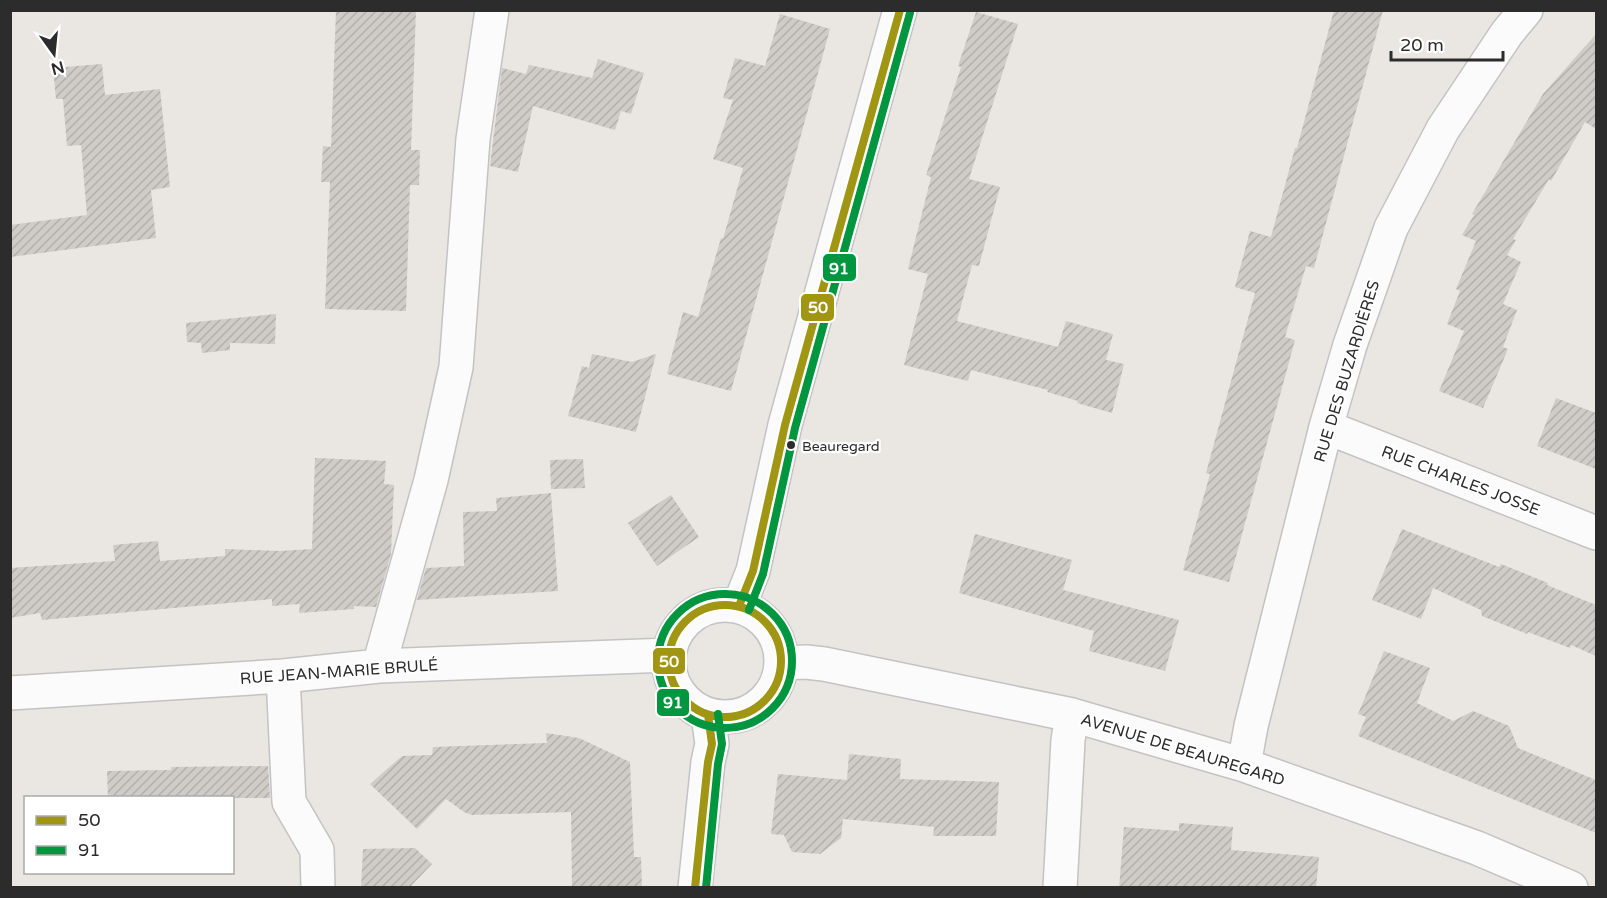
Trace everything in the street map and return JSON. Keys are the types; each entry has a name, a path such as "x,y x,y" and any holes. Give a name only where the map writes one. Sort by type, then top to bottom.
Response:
{"street":[{"path":"379,666 431,480 456,367 473,139 492,10"},
{"path":"739,606 753,571 785,426 900,10"},
{"name":"RUE DES BUZARDIÈRES","path":"1244,765 1326,427 1350,345 1391,228 1443,129 1507,33 1526,10"},
{"name":"RUE CHARLES JOSSE","path":"1326,427 1596,533"},
{"path":"720,604 739,606 757,613 771,627 779,644 782,663 778,680 770,695 757,707 742,715 725,717 708,715 691,706 678,692 670,674 669,655 674,637 685,621 701,609 720,604"},
{"name":"RUE JEAN-MARIE BRULÉ","path":"10,693 284,676 379,666 669,655"},
{"name":"AVENUE DE BEAUREGARD","path":"782,663 824,664 1072,715 1244,765 1477,848 1571,888"},
{"path":"284,676 289,802 317,850 318,888"},
{"path":"695,888 708,762 712,744 708,715"},
{"path":"1060,888 1068,740 1072,715"}],"building":[{"path":"336,10 416,10 411,150 420,150 419,185 410,185 406,311 325,309 330,182 321,182 323,146 331,147"},
{"path":"1334,10 1383,10 1314,268 1306,266 1285,337 1295,340 1229,582 1183,570 1210,474 1206,473 1255,293 1235,287 1250,231 1271,237"},
{"path":"976,12 1018,24 969,179 1000,187 979,266 972,265 957,321 1058,347 1066,321 1113,334 1106,360 1124,364 1112,413 1077,403 1078,401 1047,392 1048,390 971,370 968,381 904,365 928,274 908,269 931,177 926,175"},
{"path":"780,14 830,29 731,391 667,374 683,312 698,317 743,168 713,159 733,100 723,98 735,58 765,66"},
{"path":"1596,34 1596,129 1585,122 1551,181 1549,179 1513,239 1516,240 1507,255 1521,262 1503,304 1517,310 1503,347 1508,349 1483,408 1439,391 1464,331 1447,324 1460,291 1456,289 1476,241 1462,235 1543,94"},
{"path":"598,59 644,73 631,114 621,111 615,130 533,106 518,172 490,166 502,68 526,74 529,65 592,78"},
{"path":"102,64 105,95 160,89 170,187 151,190 156,238 10,257 10,225 87,215 81,145 67,146 63,99 56,99 53,68"},
{"path":"276,314 275,344 230,343 230,350 202,353 201,343 187,342 186,323"},
{"path":"592,354 632,362 656,354 636,432 568,416 582,366 589,368"},
{"path":"1556,398 1596,413 1596,469 1537,446"},
{"path":"315,458 386,461 384,484 394,485 391,554 376,607 354,606 354,609 299,613 300,604 272,606 272,599 42,620 40,613 10,618 10,568 115,561 113,545 158,541 160,561 225,556 225,549 280,551 312,549"},
{"path":"583,459 585,488 551,489 550,460"},
{"path":"551,493 558,591 417,600 426,568 464,566 463,512 497,511 496,498"},
{"path":"671,495 699,537 657,566 628,523"},
{"path":"1402,529 1499,567 1501,564 1596,605 1596,656 1571,645 1570,648 1528,632 1527,634 1482,616 1481,610 1433,588 1421,619 1372,600"},
{"path":"975,534 1072,560 1063,590 1179,620 1165,671 1089,651 1094,631 959,593"},
{"path":"1384,651 1430,668 1417,703 1453,721 1473,711 1509,726 1518,748 1596,780 1596,833 1358,736 1366,717 1358,714"},
{"path":"546,733 579,738 630,762 634,857 641,857 642,888 572,888 571,812 472,815 446,799 417,829 370,784 402,756 432,755 433,747 547,743"},
{"path":"849,754 901,759 900,779 999,782 996,836 933,836 934,827 843,819 841,838 820,854 792,852 784,835 771,834 778,774 847,780"},
{"path":"268,766 270,798 108,796 107,771 171,770 171,767"},
{"path":"1179,823 1233,827 1231,850 1319,857 1316,888 1119,888 1124,827 1179,831"},
{"path":"415,848 432,864 409,888 361,888 363,849"}],"transit line":[{"name":"50","path":"739,606 753,571 785,425 900,10"},
{"name":"91","path":"749,610 763,574 795,428 910,13"},
{"name":"91","path":"725,594 750,599 772,614 787,636 792,661 787,686 772,708 750,723 725,728 700,723 678,708 663,686 658,661 663,636 678,614 700,599 725,594"},
{"name":"50","path":"725,605 746,609 765,621 777,640 781,661 777,682 765,701 746,713 725,717 704,713 685,701 673,682 669,661 673,640 685,621 704,609 725,605"},
{"name":"91","path":"706,888 722,744 718,714"},
{"name":"50","path":"695,888 708,762 712,744 708,715"}],"place":[{"name":"Beauregard","path":"791,445"}]}
